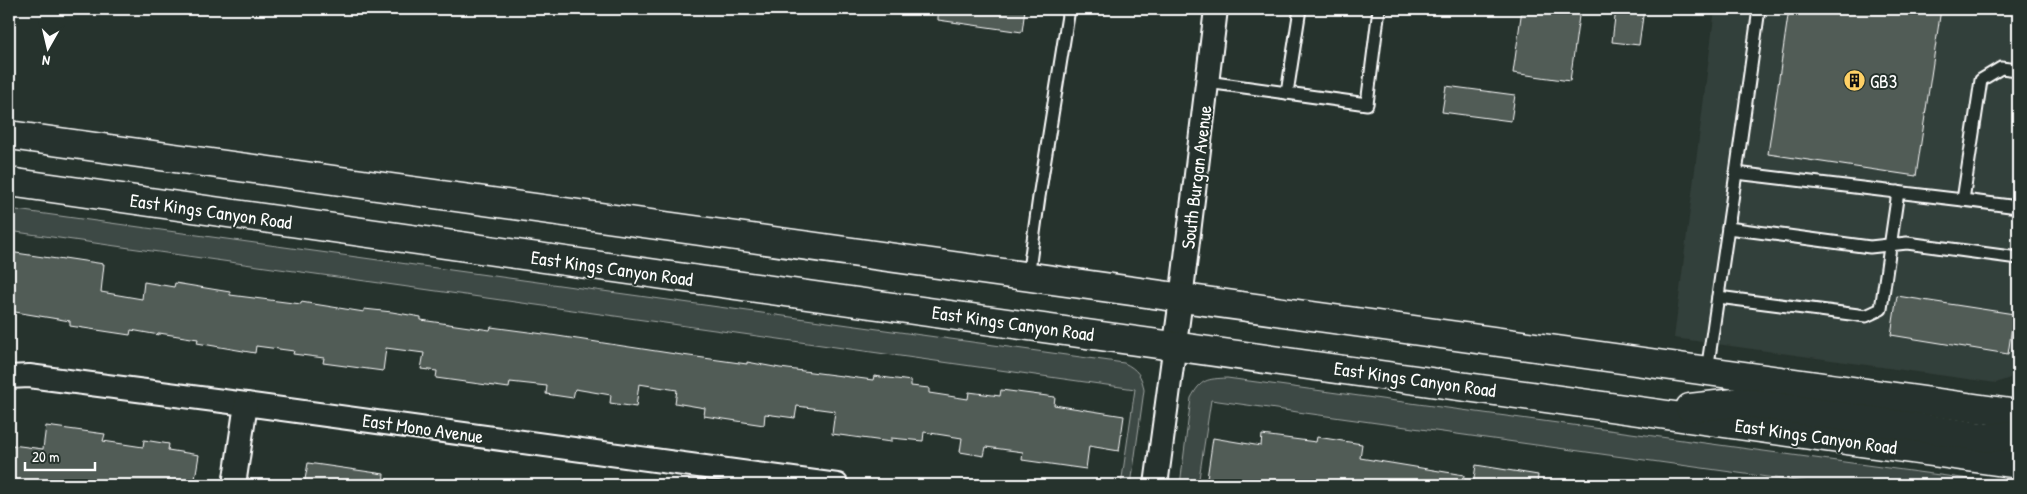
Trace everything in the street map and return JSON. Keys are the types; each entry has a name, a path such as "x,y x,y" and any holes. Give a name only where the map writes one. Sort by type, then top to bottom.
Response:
{"main road":[{"path":"9,135 2018,414"},
{"name":"East Kings Canyon Road","path":"9,182 2018,464"},
{"path":"1654,413 1743,402 1990,438 2018,434"}],"street":[{"name":"South Burgan Avenue","path":"1156,485 1207,82 1213,9"},
{"name":"East Mono Avenue","path":"9,377 30,376 246,404 837,485"},
{"path":"234,485 246,404"}],"lane":[{"path":"1028,277 1038,197 1069,9"},
{"path":"1287,93 1300,9"},
{"path":"1207,82 1366,104 1379,9"},
{"path":"1707,371 1759,9"},
{"path":"1963,200 1981,80 2001,68 2018,70"},
{"path":"1736,173 2018,207"},
{"path":"1718,297 1866,316 1881,308 1898,192"},
{"path":"1728,228 1870,247 1907,243 2018,258"}],"shaded area":[{"path":"1715,9 2018,9 2018,375 1996,383 1674,338"},
{"path":"9,209 1124,363 1138,374 1144,390 1131,485 1121,485 1135,389 9,231"},
{"path":"1227,378 2013,485 1825,485 1211,400 1198,485 1180,485 1191,398 1198,387 1205,381"}],"building":[{"path":"938,9 1025,9 1022,32 938,20"},
{"path":"1522,9 1580,9 1570,81 1513,73"},
{"path":"1616,9 1644,9 1639,45 1612,42"},
{"name":"GB3","path":"1789,9 1941,9 1916,176 1768,154"},
{"path":"1446,86 1515,95 1511,121 1442,112"},
{"path":"9,252 104,264 101,292 142,299 144,282 174,287 175,283 230,292 230,295 301,304 301,302 364,312 364,309 392,312 421,317 421,320 490,330 491,327 873,380 874,376 911,381 911,386 929,388 929,393 968,399 969,392 1000,396 1001,390 1055,397 1054,405 1124,416 1119,451 1089,446 1086,469 1022,460 1023,452 986,447 984,456 960,452 962,438 924,432 923,441 891,438 891,442 832,434 835,411 797,406 795,418 765,414 764,425 704,416 705,408 675,403 677,390 639,384 636,407 610,403 611,395 575,389 573,398 546,394 547,386 510,382 509,388 436,378 437,371 421,369 424,353 386,348 383,371 323,363 324,358 293,354 294,351 256,346 255,353 197,343 198,339 159,333 159,335 131,330 130,335 70,326 70,321 9,311"},
{"path":"1897,296 2014,314 2008,354 1891,335"},
{"path":"46,426 105,434 103,441 143,447 144,440 169,444 168,450 199,455 194,485 113,485 66,478 65,485 53,485 9,480 12,445 43,449"},
{"path":"1262,435 1316,442 1317,437 1362,444 1360,458 1464,475 1463,485 1206,485 1213,438 1261,446"},
{"path":"308,463 384,474 383,485 304,485"},
{"path":"1476,465 1538,475 1537,485 1473,485"}],"place":[{"name":"GB3","path":"1854,81"}]}
